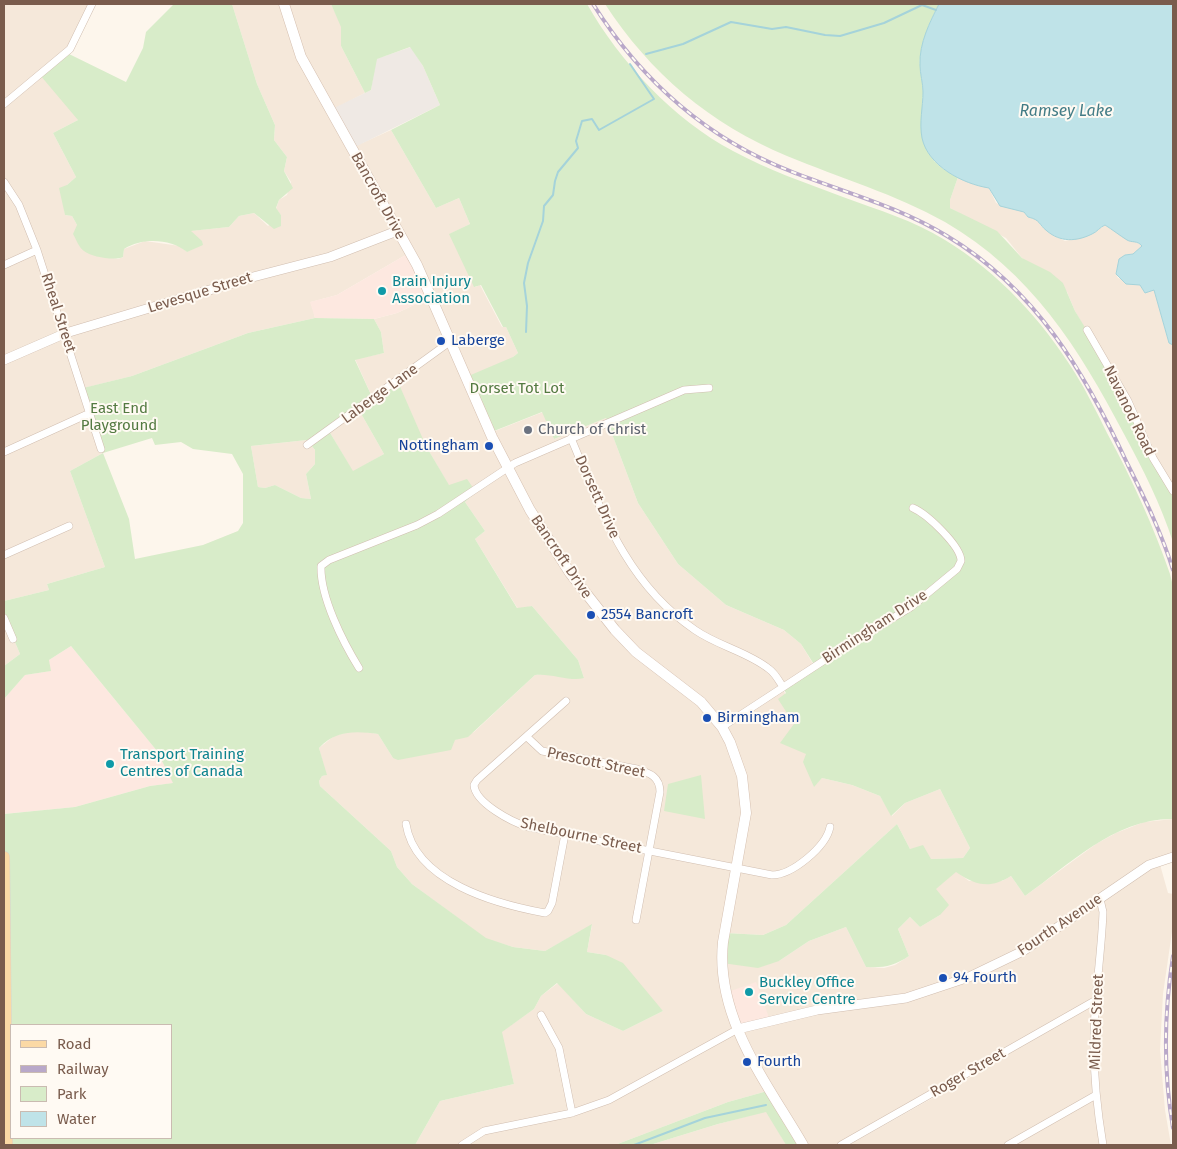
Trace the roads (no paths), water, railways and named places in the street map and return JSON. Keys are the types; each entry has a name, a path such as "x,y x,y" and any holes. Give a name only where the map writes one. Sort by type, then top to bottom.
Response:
{"main road":[{"name":"Bancroft Drive","path":"284,4 301,57 426,284 506,467 558,555 606,620 636,652 701,702 722,727 737,758 745,794 745,822 723,942 722,963 725,992 738,1029 803,1145"},
{"path":"4,857 7,1145"}],"street":[{"path":"4,104 70,49 92,4"},
{"name":"Rheal Street","path":"4,182 19,205 37,250 66,333 101,448"},
{"name":"Levesque Street","path":"4,360 66,333 253,277 330,257 397,231"},
{"path":"4,265 37,250"},
{"name":"Navanod Road","path":"1087,330 1128,401 1153,458 1173,490"},
{"name":"Laberge Lane","path":"307,445 451,341"},
{"path":"359,668 329,604 321,576 321,566 329,560 431,518 506,467 684,390 709,388"},
{"path":"4,452 90,413"},
{"name":"Dorsett Drive","path":"571,438 612,535 652,592 674,614 695,630 770,670 783,687"},
{"name":"Birmingham Drive","path":"722,727 916,604 957,569 961,561 958,550 929,518 913,508"},
{"path":"4,555 69,526"},
{"path":"4,618 13,639"},
{"name":"Shelbourne Street","path":"566,701 477,780 474,785 475,792 486,803 519,824 772,875 790,872 826,840 830,827"},
{"name":"Prescott Street","path":"527,737 542,751 637,770 654,776 659,785 660,792 648,850"},
{"path":"406,824 408,835 416,851 432,867 462,888 502,903 544,913 548,911 552,903 565,834"},
{"path":"636,920 648,850"},
{"name":"Fourth Avenue","path":"738,1029 817,1010 906,998 969,977 1023,951 1150,865 1173,858"},
{"name":"Mildred Street","path":"1100,899 1103,912 1096,1000 1096,1095 1103,1145"},
{"name":"Roger Street","path":"841,1145 1096,1000"},
{"path":"541,1015 559,1048 572,1113"},
{"path":"462,1145 484,1131 572,1113 609,1100 738,1029"},
{"path":"1008,1145 1096,1095"}],"water":[{"name":"Ramsey Lake","path":"939,4 1173,4 1173,345 1169,343 1154,290 1145,293 1140,285 1126,284 1116,274 1119,259 1125,255 1133,254 1142,246 1140,244 1127,240 1105,225 1086,237 1068,240 1052,235 1024,212 1000,206 989,188 958,178 931,157 921,132 923,92 920,57 926,33"}],"waterway":[{"path":"646,54 683,44 731,22 772,29 786,27 840,36 884,23 922,5 936,10"},
{"path":"526,332 527,306 524,283 528,263 543,221 544,206 553,195 558,172 578,148 576,141 582,121 592,119 599,130 654,99 630,64"},
{"path":"634,1145 705,1118 766,1105"}],"railway":[{"path":"593,4 632,58 654,82 703,124 731,142 790,171 890,208 928,225 979,258 1007,282 1032,308 1076,366 1112,431 1147,504 1164,543 1173,570"},
{"path":"1173,956 1166,1020 1166,1063 1173,1128"}],"place":[{"name":"Brain Injury Association","path":"382,291"},
{"name":"Laberge","path":"441,341"},
{"name":"Church of Christ","path":"528,430"},
{"name":"Nottingham","path":"489,446"},
{"name":"2554 Bancroft","path":"591,615"},
{"name":"Birmingham","path":"707,718"},
{"name":"Transport Training Centres of Canada","path":"110,764"},
{"name":"94 Fourth","path":"943,978"},
{"name":"Buckley Office Service Centre","path":"749,992"},
{"name":"Fourth","path":"747,1062"}],"park label":[{"name":"Dorset Tot Lot","path":"517,389"},
{"name":"East End Playground","path":"119,418"}]}
